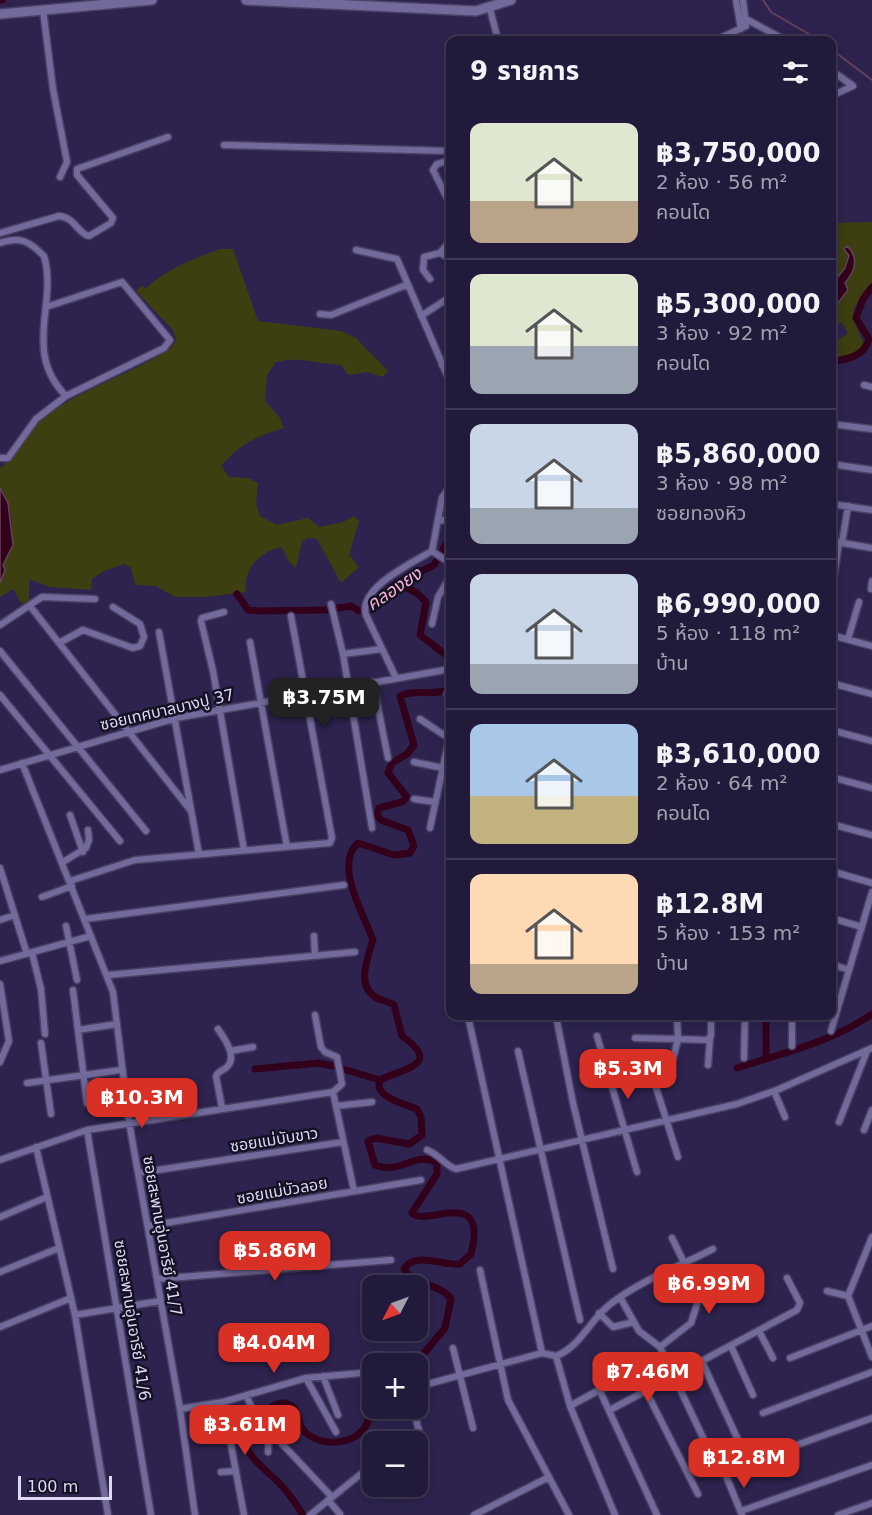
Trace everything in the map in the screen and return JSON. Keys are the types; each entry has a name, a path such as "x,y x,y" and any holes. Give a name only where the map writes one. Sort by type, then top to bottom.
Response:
{"street":[{"path":"0,14 152,0"},
{"path":"246,0 476,11 490,9 511,0"},
{"path":"736,0 741,29"},
{"path":"725,36 746,26 743,0"},
{"path":"490,9 497,36"},
{"path":"43,10 53,89 67,162 60,177"},
{"path":"746,19 777,36"},
{"path":"836,94 853,86 838,75"},
{"path":"0,233 59,216 70,218 84,234 89,236 111,223 113,218 77,175 77,169 168,137"},
{"path":"224,145 446,151"},
{"path":"446,161 436,164 433,168 446,196"},
{"path":"0,243 20,239 33,245 44,256 46,307 42,338 46,362 66,396"},
{"path":"430,279 423,270 423,259 440,253 446,246"},
{"path":"356,250 395,257 446,374"},
{"path":"440,253 446,257"},
{"path":"0,458 8,458 36,419 66,396 164,348 170,340 122,282 46,307"},
{"path":"320,314 331,315 406,285"},
{"path":"422,316 446,300"},
{"path":"442,365 446,362"},
{"path":"864,385 872,387"},
{"path":"836,425 872,429"},
{"path":"836,465 872,470"},
{"path":"436,554 438,521 442,498 446,492"},
{"path":"836,505 872,510"},
{"path":"848,506 837,542 872,548"},
{"path":"438,521 446,520"},
{"path":"436,554 446,560"},
{"path":"396,678 366,615 364,607 366,600 385,581 436,554"},
{"path":"871,589 872,581"},
{"path":"432,624 438,597 446,584"},
{"path":"0,625 42,597 95,599"},
{"path":"848,639 859,602"},
{"path":"30,606 190,812"},
{"path":"59,643 82,630 133,648 140,646 144,637 140,624 113,607"},
{"path":"332,607 349,686 372,828"},
{"path":"224,612 202,618 201,621 213,671 244,850"},
{"path":"42,897 124,862 327,844 332,838 291,616"},
{"path":"159,632 199,854"},
{"path":"836,635 872,646"},
{"path":"250,642 287,847"},
{"path":"343,654 382,649"},
{"path":"0,651 146,831"},
{"name":"ซอยเทศบาลบางปู 37","path":"0,770 127,730 176,718 446,670"},
{"path":"373,682 388,758"},
{"path":"836,684 872,694"},
{"path":"0,695 120,841"},
{"path":"420,719 446,737"},
{"path":"836,731 872,741"},
{"path":"430,828 446,751"},
{"path":"414,762 442,768"},
{"name":"ซอยสะพานอุ่นอารีย์ 41/7","path":"22,763 108,975 117,1024 129,1122 180,1410 195,1515"},
{"path":"836,778 872,788"},
{"path":"414,799 435,802"},
{"path":"70,815 83,852"},
{"path":"836,825 872,836"},
{"path":"63,862 83,852 88,844 88,830"},
{"path":"0,868 41,989 45,1034"},
{"path":"836,872 872,883"},
{"path":"85,919 344,885"},
{"path":"836,1014 872,892"},
{"path":"0,920 15,915"},
{"path":"836,919 862,927"},
{"path":"66,926 77,980"},
{"path":"0,961 91,936"},
{"path":"314,936 315,956"},
{"path":"108,975 355,952"},
{"path":"836,965 849,969"},
{"path":"0,984 9,1041 0,1062"},
{"path":"73,990 87,1103"},
{"path":"0,1159 87,1130 333,1092 342,1084 338,1057 321,1047 315,1015"},
{"path":"469,1020 542,1353"},
{"path":"557,1020 613,1269"},
{"path":"659,1068 673,1059 678,1039 677,1020"},
{"path":"708,1065 711,1020"},
{"path":"744,1058 745,1020"},
{"path":"792,1020 792,1046"},
{"path":"831,1031 834,1020"},
{"path":"78,1030 117,1024"},
{"path":"218,1029 230,1051 228,1066 216,1076 222,1108"},
{"path":"597,1036 636,1172"},
{"path":"635,1038 710,1038"},
{"path":"41,1043 51,1114"},
{"path":"230,1051 253,1047"},
{"path":"427,1150 435,1153 450,1167 456,1169 737,1104 774,1091 870,1049"},
{"path":"839,1122 870,1049"},
{"path":"518,1050 580,1320"},
{"path":"27,1083 121,1070"},
{"path":"654,1081 678,1157"},
{"path":"774,1091 785,1117"},
{"path":"333,1092 354,1191"},
{"path":"336,1106 372,1102"},
{"path":"864,1130 872,1110"},
{"name":"ซอยสะพานอุ่นอารีย์ 41/6","path":"87,1130 151,1515"},
{"name":"ซอยแม่บับขาว","path":"138,1173 343,1142"},
{"path":"36,1147 75,1315 108,1515"},
{"name":"ซอยแม่บัวลอย","path":"148,1226 421,1180"},
{"path":"0,1216 47,1197"},
{"path":"872,1237 848,1296 872,1357"},
{"path":"660,1347 691,1323 698,1308 700,1295 672,1238"},
{"path":"0,1272 59,1248"},
{"path":"428,1384 542,1353 555,1356 571,1347 599,1313 620,1297 713,1249"},
{"path":"157,1279 391,1260"},
{"path":"480,1270 500,1364 515,1416 568,1515"},
{"path":"610,1410 799,1308 798,1297 787,1278"},
{"path":"827,1291 848,1296"},
{"path":"620,1297 645,1337 660,1347 716,1465 724,1471 741,1513 872,1465"},
{"path":"0,1327 71,1298"},
{"path":"75,1315 160,1301"},
{"path":"599,1313 613,1327 634,1322"},
{"path":"790,1358 872,1326"},
{"path":"759,1331 773,1358"},
{"path":"731,1346 753,1395"},
{"path":"453,1348 473,1428"},
{"path":"570,1406 663,1355"},
{"path":"555,1356 570,1406 615,1515"},
{"path":"702,1362 740,1444"},
{"path":"763,1413 872,1372"},
{"path":"180,1410 223,1402 306,1378 362,1373"},
{"path":"323,1376 338,1415"},
{"path":"306,1378 336,1432"},
{"path":"600,1390 657,1515"},
{"path":"646,1391 698,1494"},
{"path":"246,1395 257,1418 330,1498 340,1514"},
{"path":"223,1402 244,1515"},
{"path":"724,1471 872,1418"},
{"path":"416,1419 419,1430"},
{"path":"268,1452 269,1430"},
{"path":"221,1472 236,1471"},
{"path":"310,1515 362,1473"},
{"path":"474,1515 548,1478"},
{"path":"838,1515 872,1503"}],"shaded area":[{"path":"872,222 872,282 854,308 853,318 864,345 856,354 836,358 836,340 848,334 842,322 836,325 836,304 848,290 845,283 852,274 852,252 847,247 848,258 836,279 836,223"},
{"path":"847,246 854,255 855,264 845,283 848,290 836,304 836,279 845,268 849,256 844,249"},
{"path":"220,249 233,249 258,321 341,331 356,338 388,371 383,377 367,372 348,375 341,365 301,360 276,362 267,375 265,401 280,418 284,428 249,442 221,466 229,477 248,478 258,483 256,504 260,516 277,525 308,518 319,527 343,522 354,516 359,521 349,555 359,567 341,583 317,539 308,538 302,541 296,568 289,562 282,547 260,557 247,576 246,592 206,597 175,597 156,586 135,585 131,568 124,564 104,571 92,579 91,590 50,587 29,579 29,601 22,604 13,589 0,597 0,583 11,541 12,521 3,497 5,494 0,488 0,468 13,457 33,429 45,417 76,397 171,348 176,340 173,330 136,291 142,285 145,289 180,265"},
{"path":"0,488 8,503 13,545 3,565 5,570 0,583"}],"waterway":[{"path":"763,0 771,12 812,36"},
{"path":"836,53 872,80"},
{"name":"คลองยง","path":"836,361 854,356 867,345 869,339 856,318 863,299 872,287"},
{"name":"คลองยง","path":"237,594 248,610 326,610 351,606 359,611 369,610 397,583 434,565 446,544"},
{"path":"397,583 417,593 426,602 420,635 446,655"},
{"path":"424,1353 445,1328 451,1299 440,1290 414,1279 404,1269 409,1264 422,1260 460,1264 471,1254 474,1233 471,1220 464,1214 419,1216 412,1213 437,1174 437,1163 423,1159 393,1167 375,1165 368,1141 376,1138 409,1144 422,1135 421,1117 417,1109 391,1099 381,1091 379,1086 380,1080 415,1064 419,1060 419,1053 402,1036 394,1005 377,998 366,986 366,963 373,940 353,891 349,864 351,852 358,843 394,855 410,853 414,846 408,830 381,820 377,815 379,808 402,802 407,797 388,773 392,763 407,754 414,745 400,696 446,690"},
{"path":"737,1068 824,1039 857,1024 872,1014"},
{"path":"766,1020 766,1058"},
{"path":"255,1069 319,1063 333,1066"},
{"path":"343,1069 380,1080"},
{"path":"303,1515 283,1487 258,1463 247,1448 248,1431 254,1422 269,1409 284,1403 293,1407 305,1432 322,1441 331,1442 350,1439 359,1434 369,1419"}]}
